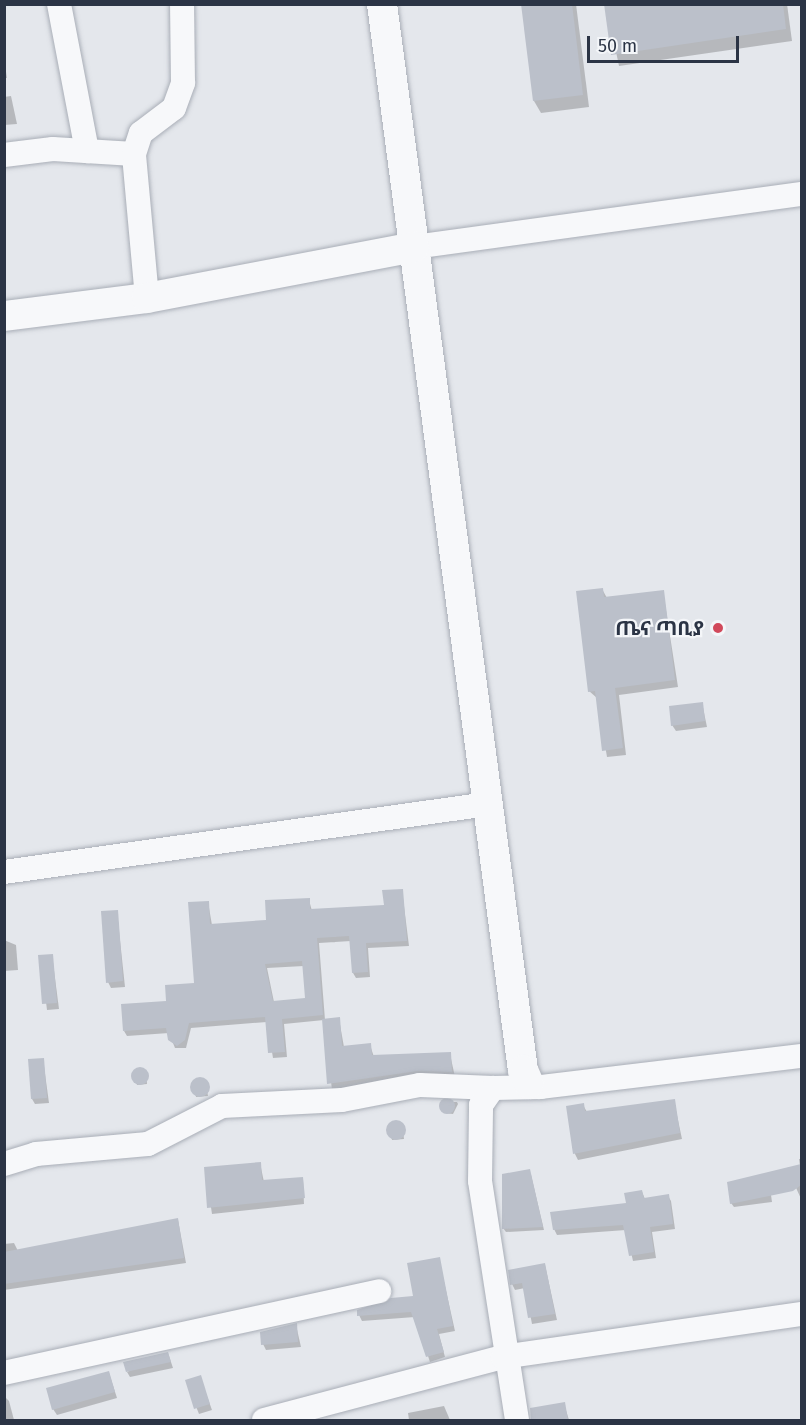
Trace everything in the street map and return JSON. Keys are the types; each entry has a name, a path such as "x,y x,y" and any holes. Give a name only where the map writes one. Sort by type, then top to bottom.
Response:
{"street":[{"path":"59,4 87,151"},
{"path":"147,298 134,154 141,133 174,108 183,83 182,4"},
{"path":"382,4 523,1070 529,1084"},
{"path":"4,155 87,151 134,154"},
{"path":"4,316 147,298 414,247 801,194"},
{"path":"4,872 488,804"},
{"path":"4,1164 36,1154 90,1153 148,1144 222,1106 342,1100 420,1085 492,1088 529,1084 541,1087 801,1056"},
{"path":"492,1088 481,1105 480,1181 503,1357 517,1420"},
{"path":"4,1373 379,1291"},
{"path":"264,1420 503,1357 801,1314"}],"building":[{"path":"521,4 572,4 583,95 533,101"},
{"path":"604,4 783,4 786,29 611,55"},
{"path":"603,588 604,597 664,590 675,680 615,688 623,748 602,751 595,691 588,692 576,591"},
{"path":"703,702 705,721 671,726 669,706"},
{"path":"403,889 407,941 366,943 368,972 352,973 349,936 317,938 323,1015 282,1019 285,1052 268,1053 265,1017 189,1023 185,1040 177,1046 168,1040 166,1028 123,1031 121,1004 166,1001 165,985 194,983 188,902 209,901 210,924 266,920 265,900 310,898 310,909 384,905 382,890","holes":["302,961 305,998 273,1001 265,964"]},
{"path":"118,910 123,981 106,983 101,911"},
{"path":"53,954 57,1003 42,1004 38,955"},
{"path":"340,1017 342,1046 371,1043 372,1055 451,1052 452,1072 418,1071 327,1084 322,1019"},
{"path":"44,1058 47,1098 31,1099 28,1059"},
{"path":"140,1067 146,1070 149,1076 146,1082 140,1085 134,1082 131,1076 134,1070"},
{"path":"196,1077 204,1077 210,1083 210,1091 204,1097 196,1097 190,1091 190,1083"},
{"path":"444,1098 450,1098 455,1106 453,1112 444,1114 439,1109 439,1103"},
{"path":"675,1099 680,1133 573,1154 566,1106 584,1103 585,1111"},
{"path":"392,1120 400,1120 406,1126 406,1134 400,1140 392,1140 386,1134 386,1126"},
{"path":"261,1162 262,1180 303,1177 305,1198 207,1208 204,1167"},
{"path":"801,1164 801,1185 793,1191 730,1204 727,1182"},
{"path":"530,1169 543,1227 502,1229 502,1174"},
{"path":"642,1190 644,1198 669,1194 673,1224 650,1227 654,1252 629,1256 623,1225 553,1230 550,1212 626,1203 624,1193"},
{"path":"178,1218 184,1258 4,1284 4,1252"},
{"path":"440,1257 453,1326 437,1329 444,1352 426,1357 411,1312 357,1316 357,1310 391,1298 413,1296 407,1263"},
{"path":"545,1263 555,1314 528,1318 522,1283 510,1285 508,1270"},
{"path":"297,1323 298,1342 261,1345 260,1332"},
{"path":"168,1352 171,1362 126,1372 123,1362"},
{"path":"109,1371 115,1392 52,1410 46,1388"},
{"path":"201,1375 210,1404 194,1409 185,1380"},
{"path":"565,1402 568,1420 531,1420 530,1408"}],"place":[{"name":"ጤና ጣቢያ","path":"718,628"}]}
